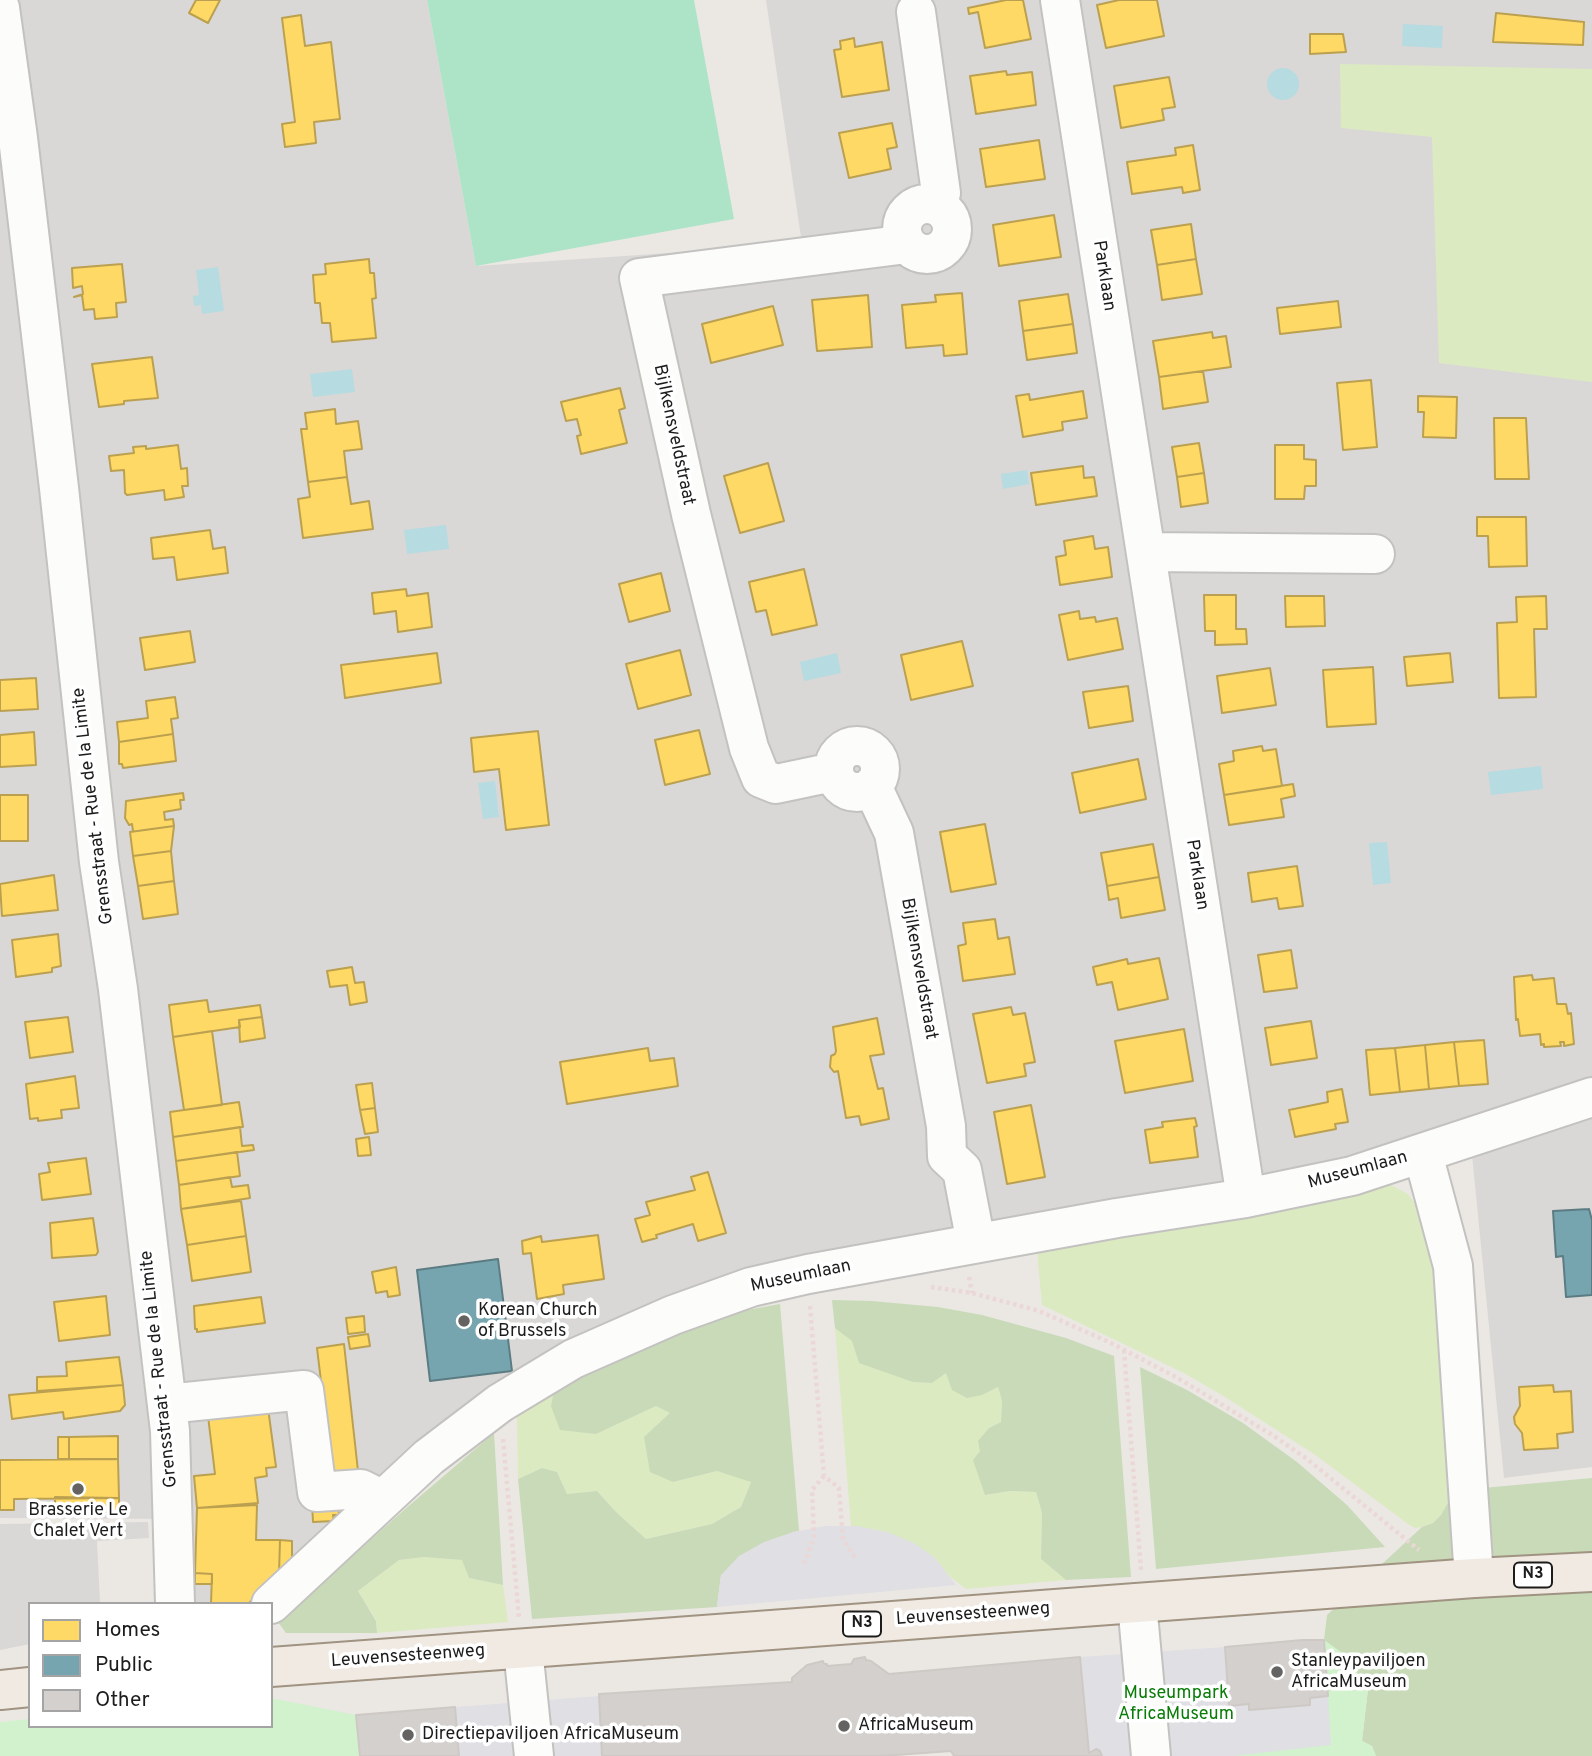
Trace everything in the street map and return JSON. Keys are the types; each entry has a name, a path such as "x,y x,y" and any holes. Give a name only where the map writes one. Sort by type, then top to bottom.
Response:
{"main road":[{"name":"Leuvensesteenweg","path":"273,1667 1464,1579 1592,1572"},
{"path":"0,1690 28,1688"}],"street":[{"name":"Parklaan","path":"1060,0 1246,1198"},
{"name":"Grensstraat - Rue de la Limite","path":"0,8 59,488 99,862 118,989 167,1404 172,1464 175,1602"},
{"name":"Bijlkensveldstraat","path":"916,12 942,193 937,206 924,204 909,211 902,227 906,244 639,278 691,514 749,748 761,778 776,784 834,772 834,763 844,749 852,746 869,749 875,755 880,771 872,786 894,833 946,1126 947,1156 936,1175 963,1245"},
{"path":"1146,552 1375,554"},
{"name":"Museumlaan","path":"273,1602 381,1499 429,1457 500,1403 573,1359 632,1331 751,1287 808,1274 1246,1198 1352,1176 1592,1097"},
{"name":"Museumlaan","path":"1423,1154 1454,1266 1464,1579"},
{"path":"167,1404 304,1390 317,1492 361,1489 381,1499"},
{"path":"1140,1603 1152,1756"},
{"path":"523,1649 534,1756"}],"path":[{"path":"804,1564 814,1537 812,1490 824,1476 808,1274"},
{"path":"922,1286 972,1293 1026,1307 1071,1325 1186,1382 1275,1436 1464,1579"},
{"path":"1124,1350 1140,1603"},
{"path":"500,1403 523,1649"},
{"path":"824,1476 839,1488 844,1539 856,1559"}],"shaded area":[{"path":"0,0 427,0 476,266 802,244 766,0 1592,0 1592,1467 1504,1478 1472,1155 602,1329 285,1573 253,1602 185,1602 172,1519 0,1518"},
{"path":"148,1522 149,1538 97,1541 100,1602 28,1602 28,1644 0,1650 0,1524"},
{"path":"825,1526 857,1526 887,1532 914,1543 935,1558 956,1585 717,1607 721,1575 739,1556 764,1542 793,1532"},
{"name":"Museumpark AfricaMuseum","path":"1225,1647 1249,1710 1310,1705 1310,1698 1328,1696 1331,1745 1233,1756 1102,1756 1096,1749 1089,1753 1080,1657"},
{"path":"600,1696 602,1756 459,1756 455,1707"}],"green space":[{"path":"427,0 694,0 734,219 476,266"},
{"path":"1340,64 1592,69 1592,382 1439,363 1432,137 1341,128"},
{"path":"1387,1183 1408,1194 1416,1205 1431,1250 1437,1287 1450,1499 1433,1523 1422,1527 1415,1528 1408,1524 1314,1454 1184,1373 1042,1305 1037,1252"},
{"path":"832,1300 938,1307 982,1315 1066,1338 1114,1356 1131,1577 1066,1580 1041,1559 1042,1513 1036,1492 1010,1491 985,1495 973,1460 980,1451 978,1441 989,1428 1001,1422 1002,1401 998,1387 982,1395 967,1398 952,1390 946,1373 932,1383 913,1382 859,1363 852,1341 835,1328"},
{"path":"780,1304 799,1531 721,1575 717,1607 532,1619 518,1479 542,1468 557,1472 567,1494 597,1491 646,1539 712,1524 741,1507 751,1482 717,1471 673,1482 650,1472 644,1437 670,1413 656,1406 596,1434 560,1430 551,1406 554,1391 605,1362 741,1311"},
{"path":"835,1328 913,1382 932,1383 946,1373 982,1395 998,1387 1002,1401 1001,1422 989,1428 979,1441 986,1495 1010,1491 1036,1492 1042,1513 1041,1559 1066,1580 966,1589 949,1576 935,1558 887,1532 851,1526"},
{"path":"1140,1367 1187,1390 1243,1423 1297,1462 1347,1505 1385,1547 1156,1569"},
{"path":"554,1391 596,1434 656,1406 671,1413 673,1482 717,1471 751,1481 741,1507 712,1524 646,1539 597,1491 567,1494 557,1472 542,1468 518,1479 517,1414"},
{"path":"494,1433 503,1585 469,1578 462,1560 424,1557 399,1560 358,1591 376,1621 377,1633 286,1633 278,1622"},
{"path":"1592,1478 1592,1756 1376,1756 1372,1746 1362,1741 1368,1689 1324,1640 1327,1615 1422,1527 1433,1523 1441,1515 1450,1499 1450,1491"},
{"path":"424,1557 463,1560 469,1578 503,1585 508,1622 377,1633 376,1620 358,1591 399,1560"},
{"name":"Museumpark AfricaMuseum","path":"1324,1640 1344,1654 1368,1689 1362,1741 1372,1746 1376,1756 1102,1756 1096,1749 1089,1753 1080,1657 1230,1706 1249,1704 1249,1710 1310,1705 1310,1698 1328,1696"},
{"path":"273,1698 356,1715 360,1756 0,1756 0,1722 28,1719 28,1728 273,1728"}],"water":[{"path":"1403,24 1443,26 1442,48 1402,46"},
{"path":"1283,68 1294,73 1299,84 1294,95 1283,100 1272,95 1267,84 1272,73"},
{"path":"218,267 224,311 202,314 201,305 194,306 193,296 199,295 196,270"},
{"path":"352,369 355,392 313,397 310,374"},
{"path":"1027,470 1029,484 1003,489 1001,474"},
{"path":"446,525 449,549 407,554 404,530"},
{"path":"837,653 841,673 804,681 800,662"},
{"path":"1541,766 1543,789 1491,795 1488,772"},
{"path":"495,781 499,817 483,819 478,783"},
{"path":"1387,842 1391,883 1373,885 1369,843"}],"building: Homes":[{"path":"196,0 220,0 208,23 189,13"},
{"path":"1006,0 1023,0 1031,39 985,48 978,12 969,14 968,8"},
{"path":"1119,0 1157,0 1164,36 1106,48 1097,5"},
{"path":"1496,13 1584,22 1583,45 1493,42"},
{"path":"301,15 305,46 331,42 340,119 314,122 316,143 285,147 282,124 295,122 282,18"},
{"path":"1310,34 1343,34 1346,52 1310,54"},
{"path":"854,38 855,47 882,42 889,90 842,97 834,50 841,49 840,41"},
{"path":"1006,71 1007,75 1032,72 1036,105 976,114 970,76"},
{"path":"1169,77 1175,107 1162,109 1164,120 1121,128 1114,86"},
{"path":"892,123 897,147 887,149 891,169 849,178 839,133"},
{"path":"1039,140 1045,179 986,187 980,149"},
{"path":"1193,145 1200,190 1183,193 1182,187 1132,194 1127,162 1176,155 1175,148"},
{"path":"1054,215 1061,257 999,266 993,225"},
{"path":"1191,224 1196,259 1157,265 1151,230"},
{"path":"369,259 370,273 374,273 376,298 372,299 376,338 332,342 330,323 322,323 320,303 315,303 313,275 326,274 325,264"},
{"path":"1196,259 1202,294 1162,300 1157,265"},
{"path":"122,264 126,302 116,303 117,317 95,319 94,309 84,310 82,295 74,297 83,294 82,286 73,288 72,268"},
{"path":"962,293 967,354 944,356 943,345 906,348 902,305 936,302 935,295"},
{"path":"1068,294 1073,324 1023,331 1019,301"},
{"path":"868,295 872,347 817,351 812,300"},
{"path":"1338,301 1341,327 1280,334 1277,308"},
{"path":"773,306 783,345 711,363 702,324"},
{"path":"1073,324 1077,353 1027,360 1023,331"},
{"path":"1212,332 1213,338 1226,336 1231,367 1159,377 1153,341"},
{"path":"152,357 158,398 124,401 124,404 99,407 92,364"},
{"path":"1203,371 1208,402 1163,409 1159,377"},
{"path":"1371,380 1377,447 1343,450 1337,383"},
{"path":"620,388 625,408 619,410 627,443 581,454 577,436 581,435 577,419 566,421 561,402"},
{"path":"1083,391 1087,418 1062,422 1063,430 1023,437 1016,396 1029,394 1030,400"},
{"path":"1418,396 1457,397 1456,438 1423,437 1424,412 1418,412"},
{"path":"335,409 336,424 358,421 362,449 344,451 347,477 308,482 301,429 307,429 305,413"},
{"path":"1494,418 1526,418 1529,479 1495,479"},
{"path":"1199,443 1204,473 1177,477 1172,447"},
{"path":"178,445 181,469 187,468 188,486 182,486 184,497 165,500 164,490 127,495 124,470 111,471 109,456 134,453 133,447 146,446 146,449"},
{"path":"1275,445 1304,445 1304,459 1316,460 1316,486 1305,486 1304,499 1275,499"},
{"path":"768,463 784,521 740,533 724,476"},
{"path":"1083,466 1084,478 1094,477 1097,496 1036,505 1031,473"},
{"path":"1204,473 1208,503 1181,507 1177,477"},
{"path":"347,477 351,504 369,501 373,529 303,538 298,499 310,497 308,482"},
{"path":"1477,517 1526,517 1527,566 1489,567 1488,536 1477,536"},
{"path":"210,530 213,549 225,547 228,573 177,580 174,557 153,559 151,538"},
{"path":"1093,536 1095,549 1108,547 1112,577 1060,585 1056,557 1066,555 1064,541"},
{"path":"804,569 817,625 772,635 766,610 756,612 749,582"},
{"path":"661,573 670,611 629,622 619,584"},
{"path":"406,589 407,596 428,593 432,627 398,632 396,611 374,614 372,593"},
{"path":"1204,595 1236,595 1236,629 1246,629 1247,644 1215,645 1215,631 1205,631"},
{"path":"1285,596 1324,596 1325,626 1286,627"},
{"path":"1546,596 1547,629 1534,629 1536,697 1499,698 1497,623 1517,622 1516,597"},
{"path":"1079,611 1080,619 1095,617 1096,622 1117,618 1123,649 1068,660 1059,615"},
{"path":"190,631 195,662 145,670 140,638"},
{"path":"962,641 973,686 911,700 901,655"},
{"path":"680,650 691,695 638,709 626,664"},
{"path":"437,653 441,683 345,698 341,665"},
{"path":"1450,653 1453,682 1407,686 1404,657"},
{"path":"1373,667 1376,724 1327,727 1323,670"},
{"path":"1270,668 1276,705 1222,713 1217,676"},
{"path":"36,678 38,709 0,711 0,680"},
{"path":"1128,686 1133,721 1089,728 1083,692"},
{"path":"175,697 178,718 171,719 173,734 119,742 117,722 148,718 146,701"},
{"path":"699,730 710,774 665,785 655,740"},
{"path":"538,731 549,825 506,830 499,769 474,772 471,738"},
{"path":"34,732 36,765 0,767 0,735"},
{"path":"173,734 176,761 123,768 122,764 119,764 119,742"},
{"path":"1262,746 1263,751 1276,749 1282,786 1224,795 1219,764 1234,761 1233,751"},
{"path":"1138,759 1146,799 1080,813 1072,773"},
{"path":"1293,784 1295,796 1281,799 1284,817 1229,825 1224,795"},
{"path":"183,793 184,800 180,800 181,809 164,812 165,820 173,819 174,826 130,832 133,831 132,824 129,825 125,818 126,801"},
{"path":"0,795 28,795 28,841 0,841"},
{"path":"985,824 996,884 951,892 940,832"},
{"path":"174,826 171,851 133,856 130,832"},
{"path":"1153,844 1159,877 1107,886 1101,853"},
{"path":"171,851 174,881 138,886 133,856"},
{"path":"1297,866 1303,906 1279,909 1277,898 1252,902 1248,873"},
{"path":"54,875 58,910 2,916 0,884"},
{"path":"1159,877 1165,910 1121,918 1118,898 1109,900 1107,886"},
{"path":"174,881 178,914 143,919 138,886"},
{"path":"995,919 998,939 1009,937 1015,974 963,981 958,946 966,944 963,923"},
{"path":"58,934 61,966 52,968 52,972 16,977 12,940"},
{"path":"1291,950 1297,988 1264,992 1258,955"},
{"path":"1159,958 1168,999 1118,1010 1112,982 1097,985 1093,967 1127,959 1128,964"},
{"path":"352,967 355,983 364,982 367,1002 350,1005 347,985 330,987 327,971"},
{"path":"1532,975 1533,980 1554,978 1557,1004 1566,1004 1568,1014 1571,1013 1574,1044 1564,1046 1564,1042 1560,1042 1561,1046 1544,1047 1544,1044 1541,1045 1540,1034 1520,1036 1518,1019 1516,1020 1514,977"},
{"path":"207,1000 209,1012 260,1005 262,1017 239,1020 240,1027 173,1037 169,1005"},
{"path":"1011,1007 1013,1015 1025,1013 1035,1062 1024,1064 1026,1076 987,1083 973,1014"},
{"path":"68,1017 73,1052 30,1058 25,1022"},
{"path":"262,1017 265,1038 240,1042 239,1020"},
{"path":"877,1018 884,1054 870,1056 878,1089 883,1088 889,1119 861,1125 859,1116 846,1118 838,1071 834,1072 830,1067 831,1056 836,1051 833,1027"},
{"path":"1311,1021 1317,1058 1271,1065 1265,1028"},
{"path":"1184,1029 1193,1081 1125,1093 1115,1041"},
{"path":"212,1031 222,1105 184,1110 173,1037"},
{"path":"1484,1040 1488,1084 1459,1086 1454,1042"},
{"path":"1454,1042 1459,1086 1429,1089 1425,1045"},
{"path":"1425,1045 1429,1089 1400,1092 1395,1048"},
{"path":"648,1048 650,1061 674,1058 678,1086 567,1104 560,1062"},
{"path":"1395,1048 1400,1092 1370,1095 1366,1050"},
{"path":"75,1076 79,1108 61,1110 62,1118 38,1121 38,1118 30,1119 26,1084"},
{"path":"372,1083 375,1108 360,1110 356,1085"},
{"path":"1342,1089 1348,1122 1335,1124 1336,1129 1295,1137 1289,1110 1328,1102 1327,1092"},
{"path":"239,1102 243,1127 173,1137 170,1112"},
{"path":"1031,1105 1045,1177 1007,1184 994,1112"},
{"path":"375,1108 378,1132 365,1134 360,1110"},
{"path":"1195,1118 1198,1157 1150,1163 1145,1130 1163,1127 1162,1122"},
{"path":"240,1127 242,1146 253,1145 254,1150 176,1161 173,1137"},
{"path":"369,1137 371,1155 358,1156 356,1139"},
{"path":"237,1152 240,1176 179,1185 176,1161"},
{"path":"86,1158 91,1194 42,1200 39,1174 50,1172 48,1163"},
{"path":"708,1172 726,1233 698,1241 693,1224 642,1242 635,1219 650,1215 646,1202 695,1190 691,1177"},
{"path":"230,1177 232,1187 248,1185 250,1198 181,1209 179,1185"},
{"path":"241,1201 246,1236 187,1245 181,1209"},
{"path":"93,1218 98,1252 96,1255 52,1258 50,1223"},
{"path":"598,1235 604,1279 563,1285 564,1294 537,1299 531,1253 523,1254 522,1241 541,1236 542,1242"},
{"path":"246,1236 251,1272 192,1281 187,1245"},
{"path":"396,1267 400,1295 388,1297 387,1291 376,1293 372,1272"},
{"path":"106,1296 110,1335 59,1341 54,1302"},
{"path":"261,1297 265,1323 197,1332 195,1329 194,1306"},
{"path":"364,1316 365,1332 348,1334 346,1318"},
{"path":"368,1334 370,1346 350,1349 348,1337"},
{"path":"344,1344 359,1480 333,1481 317,1348"},
{"path":"119,1357 123,1385 37,1391 37,1377 67,1376 66,1362"},
{"path":"123,1385 125,1405 120,1411 64,1419 63,1412 12,1419 9,1395"},
{"path":"1553,1385 1554,1392 1571,1391 1573,1432 1557,1434 1558,1448 1524,1450 1522,1433 1515,1424 1514,1417 1520,1406 1519,1387"},
{"path":"268,1408 276,1467 266,1468 267,1476 255,1478 258,1503 197,1508 194,1476 215,1474 208,1416"},
{"path":"118,1436 118,1459 69,1459 69,1437"},
{"path":"58,1437 69,1437 69,1459 58,1459"},
{"path":"118,1459 119,1498 14,1499 14,1510 0,1510 0,1460"},
{"path":"55,1497 119,1498 119,1512 55,1512"},
{"path":"338,1501 339,1515 333,1515 334,1521 313,1522 312,1503"},
{"path":"257,1505 256,1540 280,1540 279,1574 250,1602 211,1602 212,1574 195,1573 197,1508"},
{"path":"280,1540 292,1541 292,1563 279,1574"},
{"path":"195,1573 212,1574 212,1584 195,1584"}],"building: Public":[{"path":"1589,1209 1592,1220 1592,1295 1566,1297 1563,1256 1556,1257 1553,1211"},
{"name":"Korean Church of Brussels","path":"498,1259 512,1371 430,1381 417,1270"}],"building: Other":[{"name":"Stanleypaviljoen AfricaMuseum","path":"1324,1640 1328,1696 1310,1698 1310,1705 1249,1710 1249,1704 1229,1706 1225,1647"},
{"name":"AfricaMuseum","path":"865,1657 889,1674 1080,1657 1089,1753 1096,1749 1102,1756 954,1756 951,1751 882,1756 602,1756 599,1694 792,1682 792,1678 807,1665 823,1661 827,1666 851,1664 854,1659"},
{"name":"Directiepaviljoen AfricaMuseum","path":"455,1707 459,1756 360,1756 356,1715"}],"place":[{"name":"Korean Church of Brussels","path":"464,1321"},
{"name":"Brasserie Le Chalet Vert","path":"78,1489"},
{"name":"Stanleypaviljoen AfricaMuseum","path":"1277,1672"},
{"name":"AfricaMuseum","path":"844,1726"},
{"name":"Directiepaviljoen AfricaMuseum","path":"408,1735"}]}
